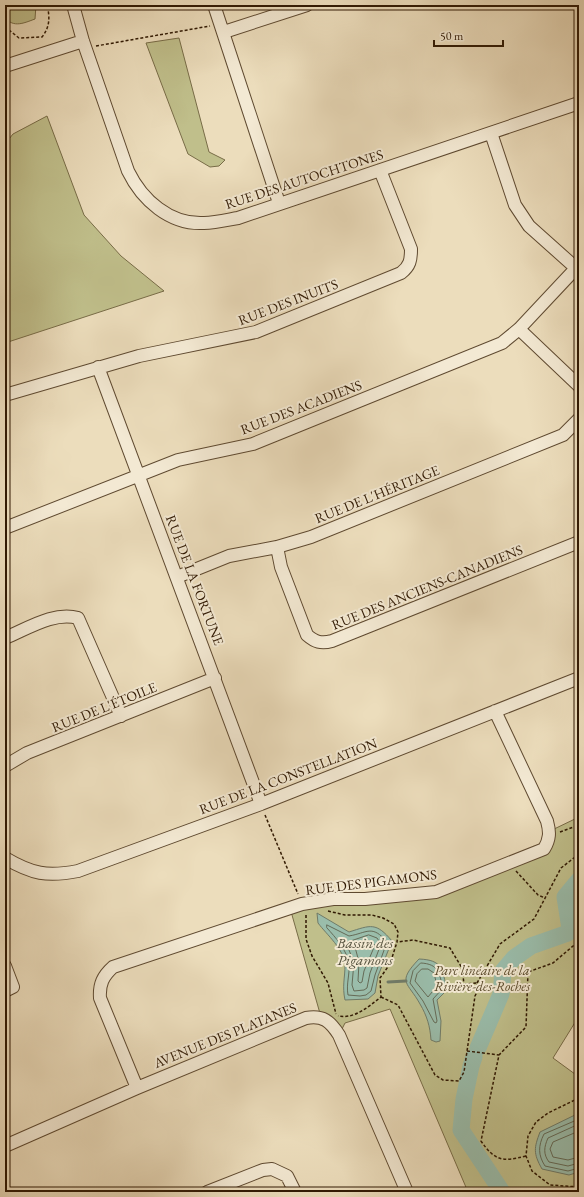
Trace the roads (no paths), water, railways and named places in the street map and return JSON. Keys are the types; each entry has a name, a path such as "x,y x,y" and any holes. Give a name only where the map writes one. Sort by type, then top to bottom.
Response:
{"street":[{"name":"RUE DES AUTOCHTONES","path":"73,5 83,41 128,171 136,187 150,202 164,213 181,220 204,223 238,218 579,103"},
{"path":"214,5 279,203"},
{"path":"224,32 307,5"},
{"path":"5,66 83,41"},
{"path":"491,133 515,205 529,226 578,266"},
{"name":"RUE DES INUITS","path":"5,395 98,367 159,352 256,332 401,273 408,267 412,249 380,170"},
{"name":"RUE DES ACADIENS","path":"5,528 139,474 178,460 253,444 502,343 519,329 578,266"},
{"path":"519,329 579,386"},
{"name":"RUE DE LA FORTUNE","path":"98,367 261,804"},
{"name":"RUE DE L'HÉRITAGE","path":"177,577 229,556 277,547 311,537 564,435 579,419"},
{"name":"RUE DES ANCIENS-CANADIENS","path":"277,547 281,567 307,635 314,641 323,643 332,642 579,542"},
{"path":"5,638 60,616 78,618 121,716"},
{"name":"RUE DE L'ÉTOILE","path":"5,766 27,753 215,678"},
{"name":"RUE DE LA CONSTELLATION","path":"5,858 22,868 39,874 58,874 78,870 261,804 579,678"},
{"name":"RUE DES PIGAMONS","path":"137,1088 100,998 100,990 104,976 113,967 302,904 333,899 364,899 436,892 544,849 550,835 547,821 495,711"},
{"path":"5,966 13,987 5,991"},
{"name":"AVENUE DES PLATANES","path":"5,1146 137,1088 306,1018 315,1016 332,1018 407,1192"},
{"path":"207,1192 263,1170 272,1169 287,1176 295,1192"}],"water":[{"name":"Bassin des Pigamons","path":"317,913 349,932 368,927 377,928 392,941 378,976 375,993 368,999 345,1000 344,959 342,953 318,923"},
{"path":"419,959 433,961 440,967 444,976 447,990 437,1000 441,1021 440,1041 436,1042 431,1040 425,1013 406,982 408,973"},
{"path":"577,1114 579,1116 579,1172 569,1175 542,1169 537,1159 535,1150 540,1132"}],"waterway":[{"path":"478,1048 501,994 503,971 514,958 531,946 568,933 570,929 565,897 579,880"},
{"path":"388,982 406,981"},
{"path":"474,1057 464,1099 461,1130 502,1192"}],"park label":[{"name":"Parc linéaire de la Rivière-des-Roches","path":"482,978"}]}
